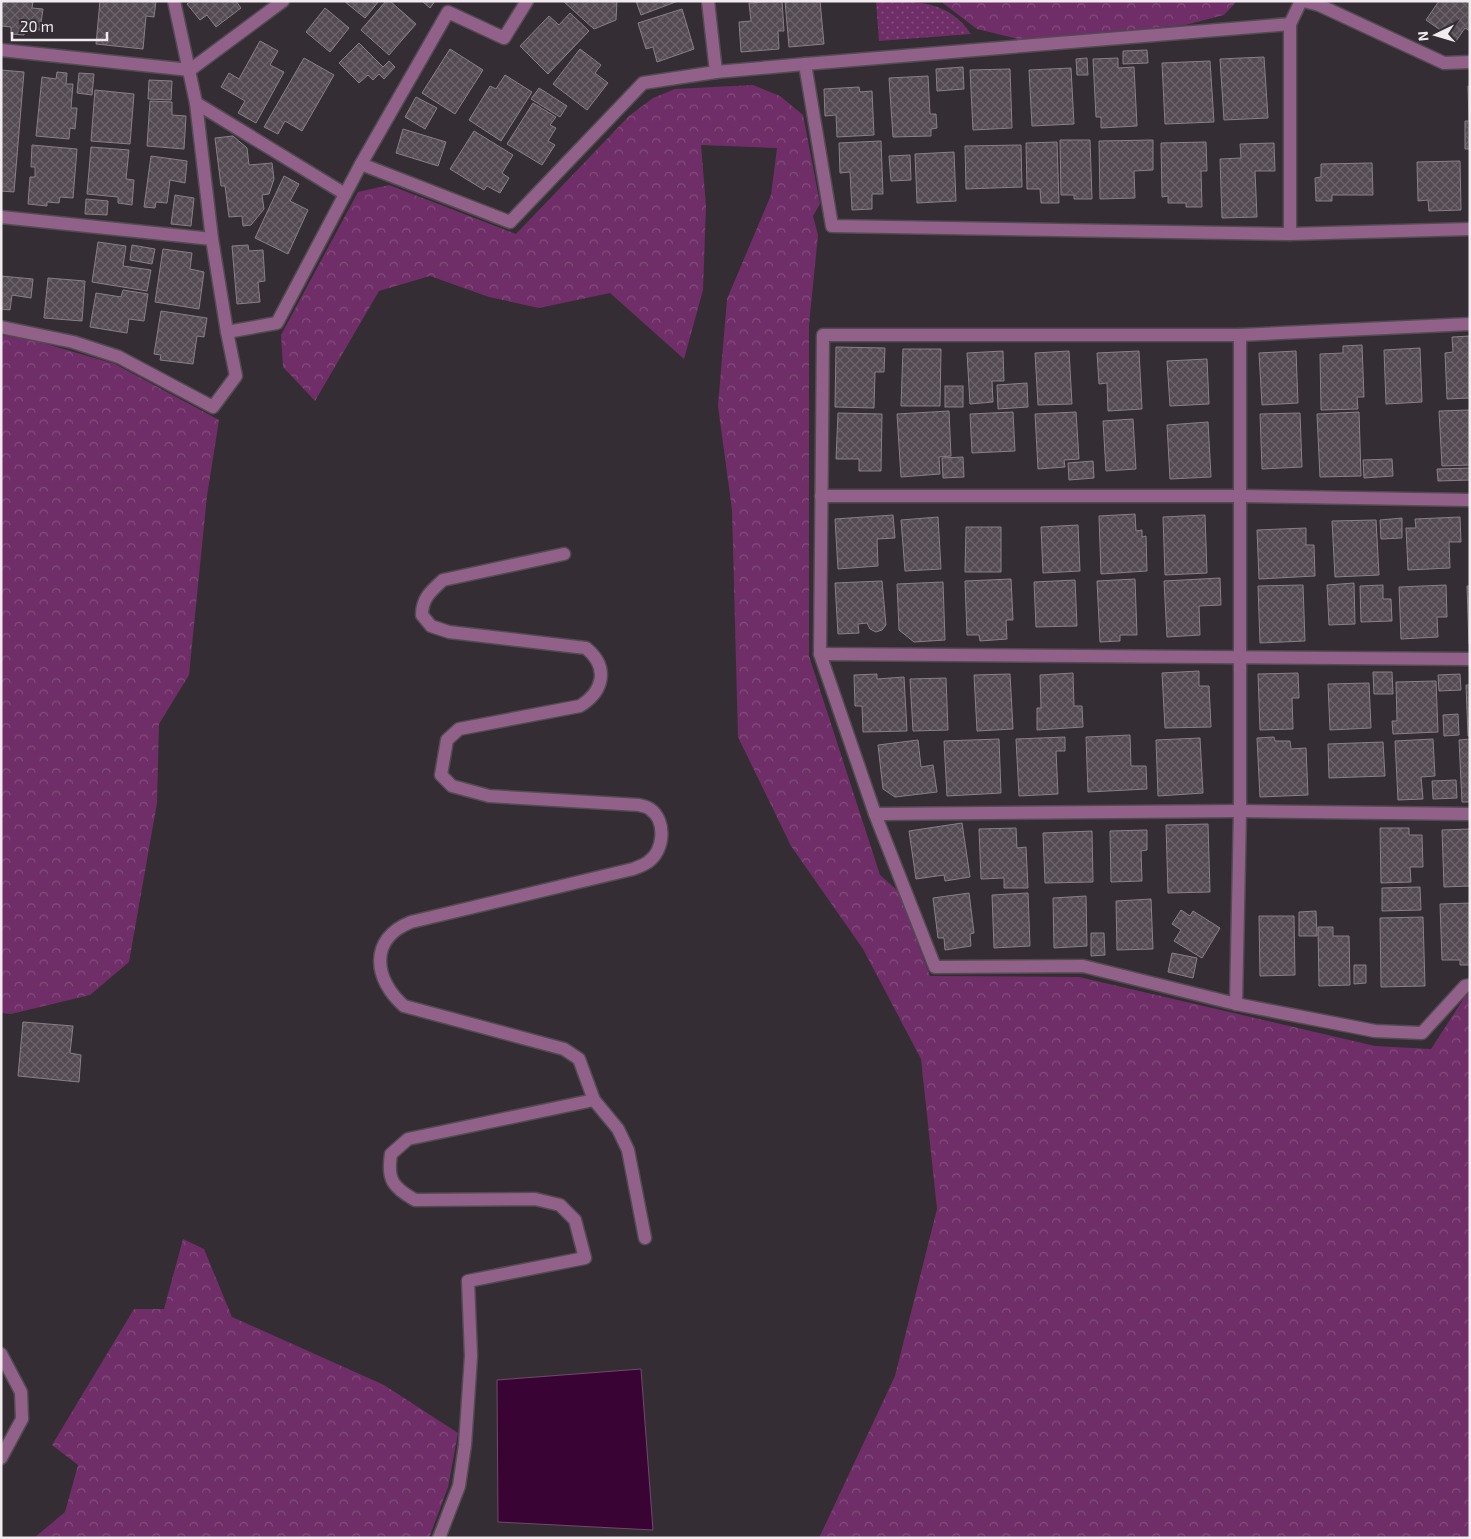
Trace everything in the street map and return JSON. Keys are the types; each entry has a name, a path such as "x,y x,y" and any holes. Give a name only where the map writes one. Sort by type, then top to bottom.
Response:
{"street":[{"path":"1,327 73,342 119,357 213,407 236,376 212,239 196,104 174,1"},
{"path":"1,50 190,70 283,1"},
{"path":"227,332 277,323 361,164 448,12 504,38 527,1"},
{"path":"708,1 716,72"},
{"path":"1290,234 1290,24 1302,1 1319,5 1444,63 1470,62"},
{"path":"361,164 510,222 643,83 716,72 1290,24"},
{"path":"804,64 832,226 1290,234 1470,229"},
{"path":"196,104 345,194"},
{"path":"1,217 212,239"},
{"path":"1470,324 1240,335 823,335 820,654 875,814 935,967 1084,966 1236,1004 1375,1031 1422,1033 1464,986 1470,985"},
{"path":"1236,1004 1240,811 1240,335"},
{"path":"821,496 1241,496 1470,500"},
{"path":"564,554 443,580 429,593 422,604 422,616 431,626 449,632 586,648 595,656 600,672 600,686 592,699 580,706 459,729 447,740 441,775 452,786 489,796 639,805 651,809 659,822 662,837 657,852 648,862 634,869 411,922 396,928 383,944 380,962 382,978 392,996 404,1006 564,1049 579,1059 594,1100 618,1129 628,1150 645,1238"},
{"path":"820,654 1470,659"},
{"path":"875,814 1240,811 1470,814"},
{"path":"439,1538 459,1486 466,1445 471,1356 468,1282 585,1258 575,1220 560,1204 535,1199 415,1200 398,1191 388,1173 390,1154 408,1139 594,1100"},
{"path":"1,1354 22,1392 22,1420 1,1458"}],"green space":[{"path":"876,1 918,2 942,9 952,14 971,34 879,41"},
{"path":"940,1 1237,1 1224,15 1185,25 1022,40 977,29"},
{"path":"753,85 780,96 803,115 820,204 813,216 818,235 809,325 809,656 880,875 898,891 930,976 1079,977 1375,1046 1431,1049 1466,995 1470,994 1470,1538 819,1538 895,1376 937,1209 921,1059 863,949 791,846 738,737 732,510 718,406 727,299 771,195 777,148 701,145 706,206 703,290 684,359 610,293 539,308 489,297 430,276 379,291 315,401 283,367 281,335 358,192 389,185 516,234 629,116 653,98 675,89"},
{"path":"1,335 36,341 115,364 219,420 207,496 189,675 159,724 157,803 129,962 90,995 11,1014 1,1013"},
{"path":"183,1239 204,1249 232,1317 384,1385 458,1433 448,1487 429,1538 34,1538 65,1512 78,1465 52,1445 134,1309 164,1309"}],"shaded area":[{"path":"641,1369 653,1530 498,1522 497,1380"}],"building":[{"path":"1,1 33,1 32,8 43,9 40,30 25,28 24,35 11,34 11,27 1,26"},
{"path":"100,1 156,1 154,17 146,16 143,49 96,44"},
{"path":"191,1 236,1 241,8 216,27 207,15 200,20 187,4"},
{"path":"344,1 379,1 365,18"},
{"path":"386,1 390,1 416,24 389,55 361,30"},
{"path":"422,1 435,1 430,8"},
{"path":"563,1 617,1 616,20 594,29"},
{"path":"636,1 678,1 641,15"},
{"path":"782,1 784,31 778,31 779,49 741,52 739,22 751,21 749,3"},
{"path":"785,1 820,1 824,44 789,47"},
{"path":"1439,1 1470,1 1470,31 1465,28 1456,41 1426,20"},
{"path":"325,8 349,28 330,52 306,32"},
{"path":"682,9 694,49 657,62 653,47 646,49 638,23"},
{"path":"570,13 589,31 548,74 520,46 549,16 559,25"},
{"path":"260,41 278,51 270,65 284,72 256,123 238,113 245,101 221,87 229,73 239,79"},
{"path":"359,43 383,67 389,61 395,67 384,79 379,74 373,80 368,75 359,83 339,63"},
{"path":"450,49 483,70 455,114 422,93"},
{"path":"580,49 601,65 595,73 608,83 587,110 553,84"},
{"path":"1147,50 1148,63 1123,64 1123,51"},
{"path":"1264,57 1268,118 1224,120 1220,59"},
{"path":"304,58 334,75 302,131 285,121 278,134 264,127"},
{"path":"1087,58 1088,75 1077,75 1076,59"},
{"path":"1118,58 1118,68 1134,67 1137,126 1101,128 1101,117 1096,117 1093,59"},
{"path":"1210,61 1214,122 1165,124 1162,63"},
{"path":"963,67 964,89 937,91 936,69"},
{"path":"1071,68 1074,124 1032,126 1029,70"},
{"path":"1010,69 1012,128 973,130 970,70"},
{"path":"1,70 24,72 14,192 1,191"},
{"path":"57,72 67,73 66,84 73,84 71,108 77,108 75,129 70,128 69,139 36,136 42,77 56,79"},
{"path":"79,73 94,74 92,95 77,93"},
{"path":"505,75 532,92 501,141 469,120 490,86 496,89"},
{"path":"928,76 930,114 936,114 937,128 931,129 931,136 893,137 889,78"},
{"path":"149,80 172,81 171,100 148,99"},
{"path":"1468,86 1470,86 1470,149 1465,149 1465,121 1469,121"},
{"path":"859,87 860,92 872,91 874,135 837,137 836,115 825,116 824,89"},
{"path":"539,88 567,106 560,117 531,99"},
{"path":"95,90 134,94 130,144 91,141"},
{"path":"416,97 437,108 425,129 405,117"},
{"path":"150,101 172,102 172,115 186,116 184,149 147,146"},
{"path":"533,103 556,117 550,125 556,128 548,141 555,145 542,165 507,144"},
{"path":"403,129 446,142 438,166 396,153"},
{"path":"474,131 513,155 502,173 509,178 500,193 487,186 484,190 450,169"},
{"path":"233,136 247,148 249,165 272,163 274,179 269,194 262,195 264,209 251,225 243,226 242,216 229,217 225,186 221,186 215,138"},
{"path":"1060,140 1090,140 1092,199 1074,199 1074,195 1061,195"},
{"path":"1153,140 1153,170 1134,171 1135,198 1100,199 1099,141"},
{"path":"881,141 883,194 872,194 872,209 852,210 850,172 840,173 839,143"},
{"path":"1057,142 1059,203 1041,203 1040,189 1027,189 1026,143"},
{"path":"1206,142 1207,171 1201,171 1202,207 1186,207 1186,203 1168,203 1168,196 1162,197 1161,143"},
{"path":"1274,143 1275,171 1255,171 1257,217 1222,218 1220,159 1241,158 1240,144"},
{"path":"32,145 77,149 73,198 60,197 59,203 47,202 47,206 28,204 30,177 35,177 35,167 31,167"},
{"path":"1021,145 1022,187 966,189 965,146"},
{"path":"91,147 129,150 126,179 134,180 132,205 118,203 118,197 87,194"},
{"path":"954,152 956,201 917,203 915,154"},
{"path":"910,155 911,180 891,181 889,156"},
{"path":"151,156 187,161 185,183 170,180 167,203 156,202 155,208 144,207"},
{"path":"1460,161 1461,210 1429,211 1428,200 1418,201 1417,162"},
{"path":"1372,163 1373,195 1332,195 1332,201 1316,201 1315,178 1321,177 1321,164"},
{"path":"284,176 299,184 290,201 308,210 288,254 255,238"},
{"path":"175,195 194,198 191,226 171,224"},
{"path":"86,199 108,201 107,215 85,214"},
{"path":"98,242 126,246 123,266 151,270 147,291 92,282"},
{"path":"132,245 155,249 152,264 130,260"},
{"path":"248,245 249,251 263,250 265,281 258,282 260,302 237,304 232,246"},
{"path":"163,249 192,253 190,269 204,272 199,309 155,302"},
{"path":"1,276 33,279 31,298 12,295 10,310 1,309"},
{"path":"48,278 85,281 82,321 44,318"},
{"path":"123,290 148,294 144,321 129,319 127,333 90,327 96,293 121,297"},
{"path":"161,311 207,318 204,337 197,336 193,364 160,360 161,355 154,354"},
{"path":"1470,336 1470,398 1447,399 1445,353 1453,352 1452,337"},
{"path":"1362,345 1364,397 1357,397 1358,409 1321,410 1320,354 1343,353 1343,346"},
{"path":"836,347 885,348 884,372 875,372 874,408 835,407"},
{"path":"1420,348 1422,402 1386,404 1384,350"},
{"path":"903,349 941,349 940,406 901,406"},
{"path":"1003,351 1004,381 992,381 993,402 970,404 967,353"},
{"path":"1069,351 1072,404 1038,405 1035,353"},
{"path":"1139,351 1142,409 1108,411 1107,383 1099,384 1097,353"},
{"path":"1296,351 1298,403 1262,405 1259,353"},
{"path":"1207,359 1209,404 1170,406 1167,361"},
{"path":"1027,383 1028,407 998,409 997,385"},
{"path":"945,386 963,386 963,407 945,407"},
{"path":"1470,410 1470,465 1442,466 1439,411"},
{"path":"949,411 951,456 939,457 940,474 901,477 897,414"},
{"path":"1013,412 1015,451 972,453 970,414"},
{"path":"1076,412 1079,459 1064,460 1065,467 1038,469 1035,414"},
{"path":"1359,412 1361,476 1320,477 1317,414"},
{"path":"838,413 882,414 881,471 859,471 859,459 836,459"},
{"path":"1300,413 1302,467 1262,469 1260,414"},
{"path":"1133,419 1136,469 1106,471 1103,421"},
{"path":"1208,422 1211,477 1170,479 1167,425"},
{"path":"963,457 964,477 943,478 942,458"},
{"path":"1392,459 1393,476 1364,478 1363,460"},
{"path":"1093,461 1094,478 1069,480 1068,463"},
{"path":"1470,468 1470,480 1438,481 1437,469"},
{"path":"1135,514 1136,531 1142,530 1142,537 1146,536 1147,571 1101,574 1099,516"},
{"path":"893,515 895,538 877,539 878,566 838,569 835,519"},
{"path":"1205,515 1207,573 1165,575 1163,517"},
{"path":"938,517 941,569 905,571 901,520"},
{"path":"1460,517 1461,542 1449,542 1450,568 1408,570 1406,528 1416,528 1415,519"},
{"path":"1402,518 1402,538 1381,539 1380,520"},
{"path":"1376,520 1379,575 1335,577 1332,521"},
{"path":"1078,525 1080,571 1043,573 1041,527"},
{"path":"966,527 1001,527 1001,572 965,572"},
{"path":"1306,528 1306,545 1314,545 1315,576 1259,579 1257,530"},
{"path":"1220,578 1221,605 1199,606 1200,635 1167,637 1164,581"},
{"path":"1011,579 1013,620 1006,620 1007,639 980,641 979,635 967,635 965,581"},
{"path":"1135,579 1137,635 1120,635 1120,641 1100,642 1097,581"},
{"path":"1075,580 1077,626 1036,627 1034,582"},
{"path":"882,581 886,625 882,630 876,632 870,629 867,623 858,624 859,633 838,634 835,583"},
{"path":"943,582 945,640 914,642 899,630 897,584"},
{"path":"1354,583 1355,624 1329,625 1327,585"},
{"path":"1303,585 1305,641 1260,643 1258,586"},
{"path":"1383,585 1383,599 1391,599 1392,621 1361,622 1360,586"},
{"path":"1446,585 1447,617 1437,617 1438,637 1401,639 1399,587"},
{"path":"1467,586 1470,586 1470,644 1469,644"},
{"path":"1199,671 1199,686 1209,686 1211,727 1165,728 1162,673"},
{"path":"1373,672 1392,672 1393,694 1374,694"},
{"path":"1073,673 1074,706 1082,706 1083,727 1037,730 1037,708 1041,708 1040,675"},
{"path":"1298,673 1299,698 1292,698 1293,729 1260,730 1258,674"},
{"path":"877,674 877,679 904,677 907,731 863,732 862,706 855,706 854,675"},
{"path":"1010,674 1013,729 977,731 974,675"},
{"path":"1460,674 1461,690 1439,691 1438,675"},
{"path":"946,678 948,730 913,731 910,679"},
{"path":"1436,681 1438,732 1393,734 1392,721 1397,721 1396,682"},
{"path":"1369,683 1371,728 1330,730 1328,684"},
{"path":"1466,685 1470,685 1470,736 1468,736"},
{"path":"1458,714 1459,735 1444,736 1443,715"},
{"path":"1130,735 1131,766 1146,766 1147,789 1088,792 1086,737"},
{"path":"1065,737 1065,751 1056,751 1058,794 1019,796 1016,739"},
{"path":"1274,737 1275,741 1290,741 1291,749 1306,748 1308,795 1260,797 1257,738"},
{"path":"1200,738 1203,793 1158,796 1156,740"},
{"path":"999,739 1001,793 947,796 944,741"},
{"path":"1433,739 1435,776 1421,777 1423,799 1398,800 1395,741"},
{"path":"1470,739 1470,802 1462,802 1459,740"},
{"path":"918,740 921,767 933,765 937,792 895,797 883,789 878,745"},
{"path":"1383,742 1385,776 1329,778 1328,744"},
{"path":"1456,780 1457,798 1433,799 1432,781"},
{"path":"962,823 970,877 945,881 944,875 916,879 909,831"},
{"path":"1208,824 1210,892 1168,893 1166,825"},
{"path":"1016,828 1017,848 1026,847 1028,888 1004,888 1004,878 981,879 979,829"},
{"path":"1380,828 1409,828 1409,835 1422,835 1423,867 1410,867 1411,882 1381,883"},
{"path":"1470,829 1470,886 1444,887 1442,830"},
{"path":"1147,830 1147,850 1141,851 1142,881 1111,882 1110,831"},
{"path":"1092,831 1093,882 1045,883 1043,833"},
{"path":"1420,887 1421,910 1382,911 1382,888"},
{"path":"969,893 974,933 970,934 971,946 945,950 944,938 938,938 933,898"},
{"path":"1028,893 1030,946 994,948 992,895"},
{"path":"1086,896 1087,946 1054,948 1053,898"},
{"path":"1151,899 1153,949 1117,950 1116,901"},
{"path":"1470,903 1470,965 1460,965 1460,960 1442,960 1440,904"},
{"path":"1181,910 1190,916 1193,911 1220,928 1202,958 1174,941 1181,930 1172,924"},
{"path":"1316,911 1317,936 1299,936 1299,912"},
{"path":"1259,916 1294,916 1295,975 1260,976"},
{"path":"1423,917 1425,986 1381,987 1380,918"},
{"path":"1318,927 1333,927 1333,936 1349,936 1350,985 1319,986"},
{"path":"1091,933 1104,933 1105,955 1091,956"},
{"path":"1172,953 1197,958 1193,978 1168,972"},
{"path":"1354,965 1366,965 1366,983 1354,984"},
{"path":"23,1022 73,1026 70,1053 81,1055 79,1082 18,1076"}]}
